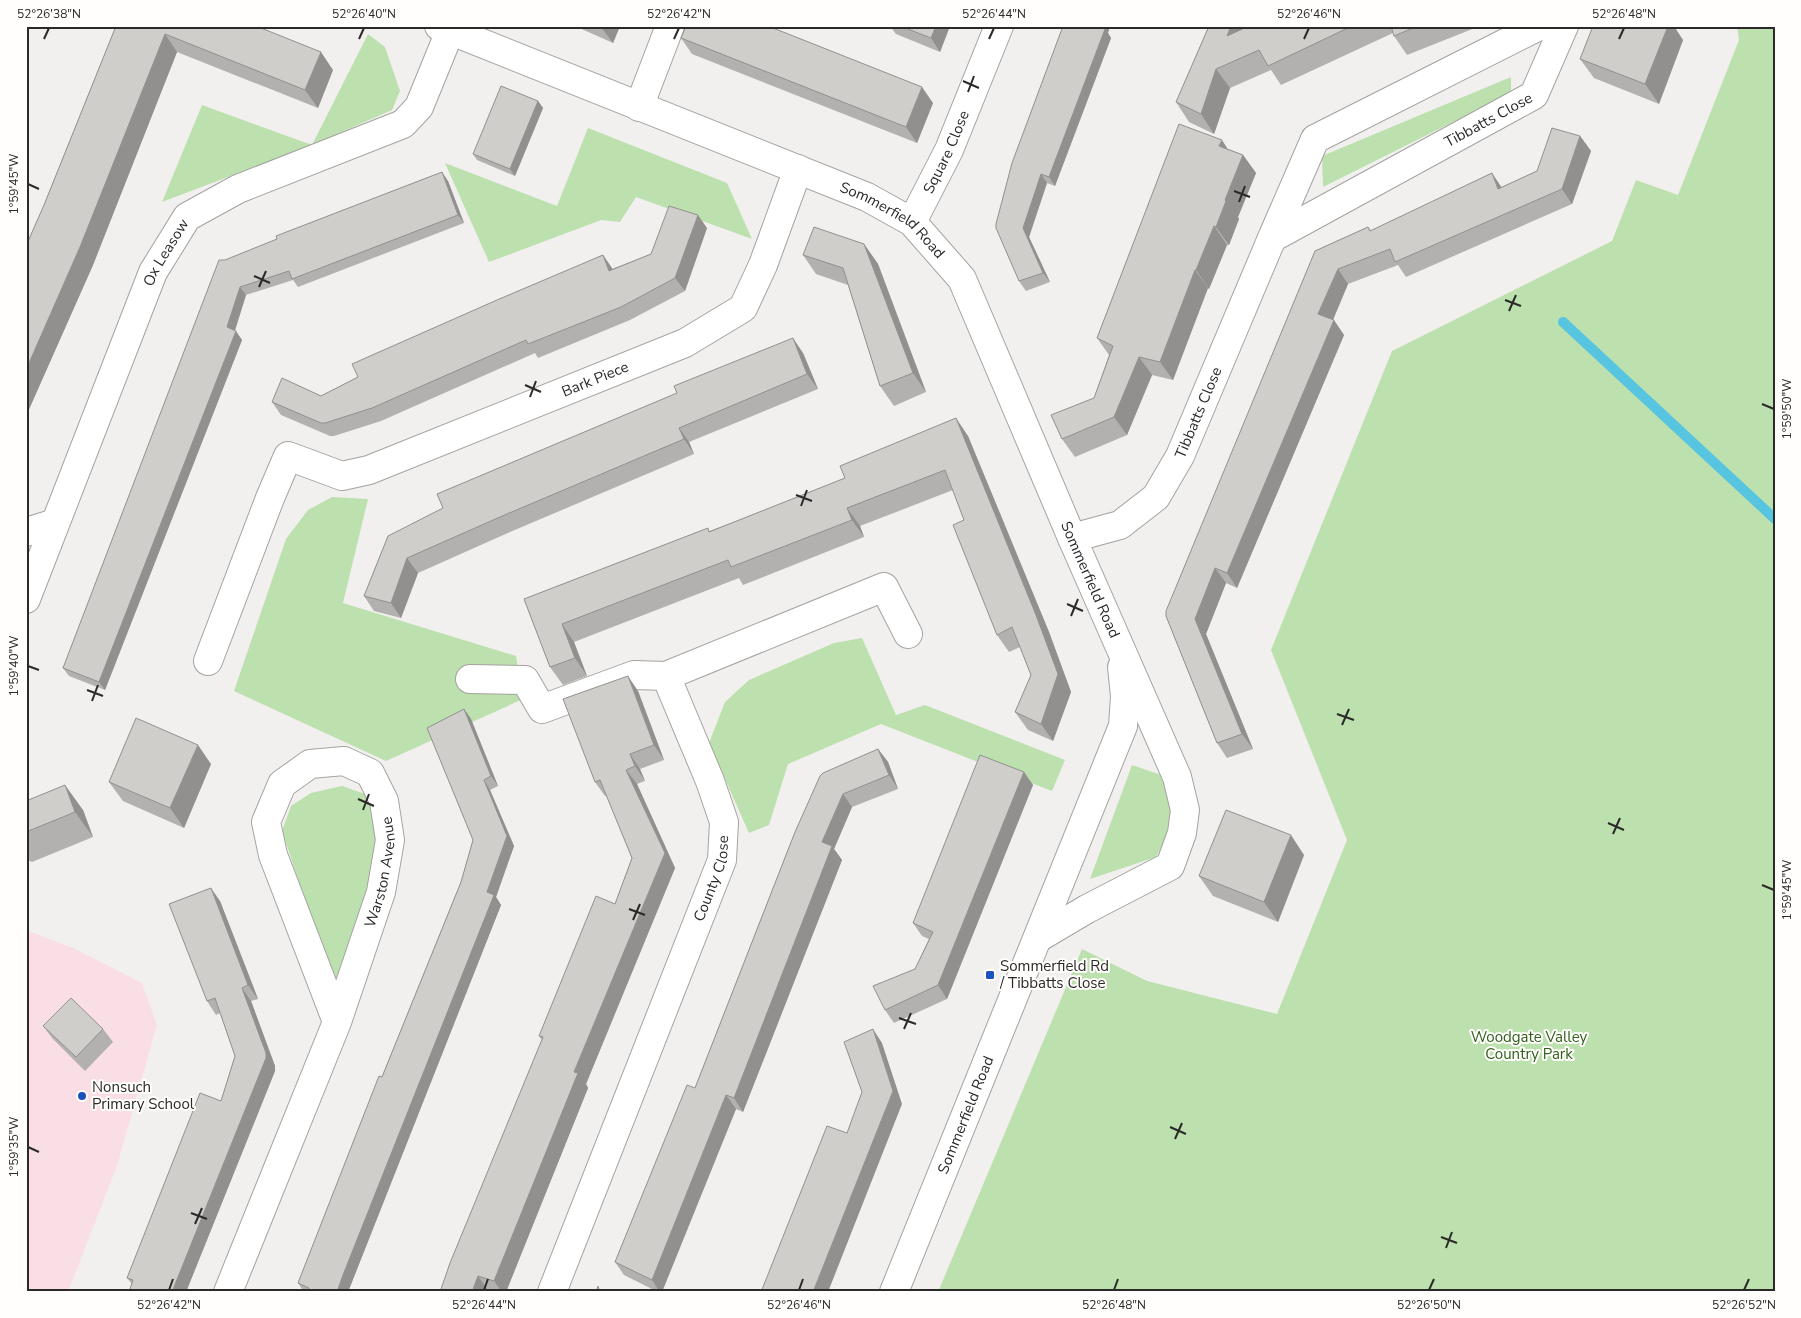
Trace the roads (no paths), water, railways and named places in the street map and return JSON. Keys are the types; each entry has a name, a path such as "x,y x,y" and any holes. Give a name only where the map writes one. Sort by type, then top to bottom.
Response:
{"street":[{"path":"639,107 670,26"},
{"name":"Square Close","path":"912,222 949,150 999,26"},
{"name":"Tibbatts Close","path":"1072,538 1120,525 1156,497 1180,456 1315,139 1539,26"},
{"name":"Tibbatts Close","path":"1272,238 1534,95 1564,26"},
{"name":"Sommerfield Road","path":"444,28 867,197 912,222 962,279 1072,538 1177,777 1185,810 1182,833 1170,866 1087,909 1038,938"},
{"name":"Ox Leasow","path":"26,599 153,272 187,217 238,189 403,124 419,107 444,28"},
{"name":"Bark Piece","path":"208,661 288,456 342,476 369,470 685,343 743,308 763,265 798,169"},
{"path":"26,532 55,523"},
{"path":"470,679 525,680 542,709 634,675 666,676 884,587 908,634"},
{"name":"Sommerfield Road","path":"894,1292 1123,726 1125,696 1121,648"},
{"name":"County Close","path":"552,1292 722,860 724,822 710,782 666,676"},
{"name":"Warston Avenue","path":"228,1292 337,1022 381,892 390,840 384,801 370,773 344,761 310,764 282,784 266,822 273,854 337,1022"}],"waterway":[{"path":"1563,322 1775,519"}],"place":[{"name":"Sommerfield Rd / Tibbatts Close","path":"990,975"},
{"name":"Nonsuch Primary School","path":"82,1096"}],"park label":[{"name":"Woodgate Valley Country Park","path":"1529,1046"}]}
